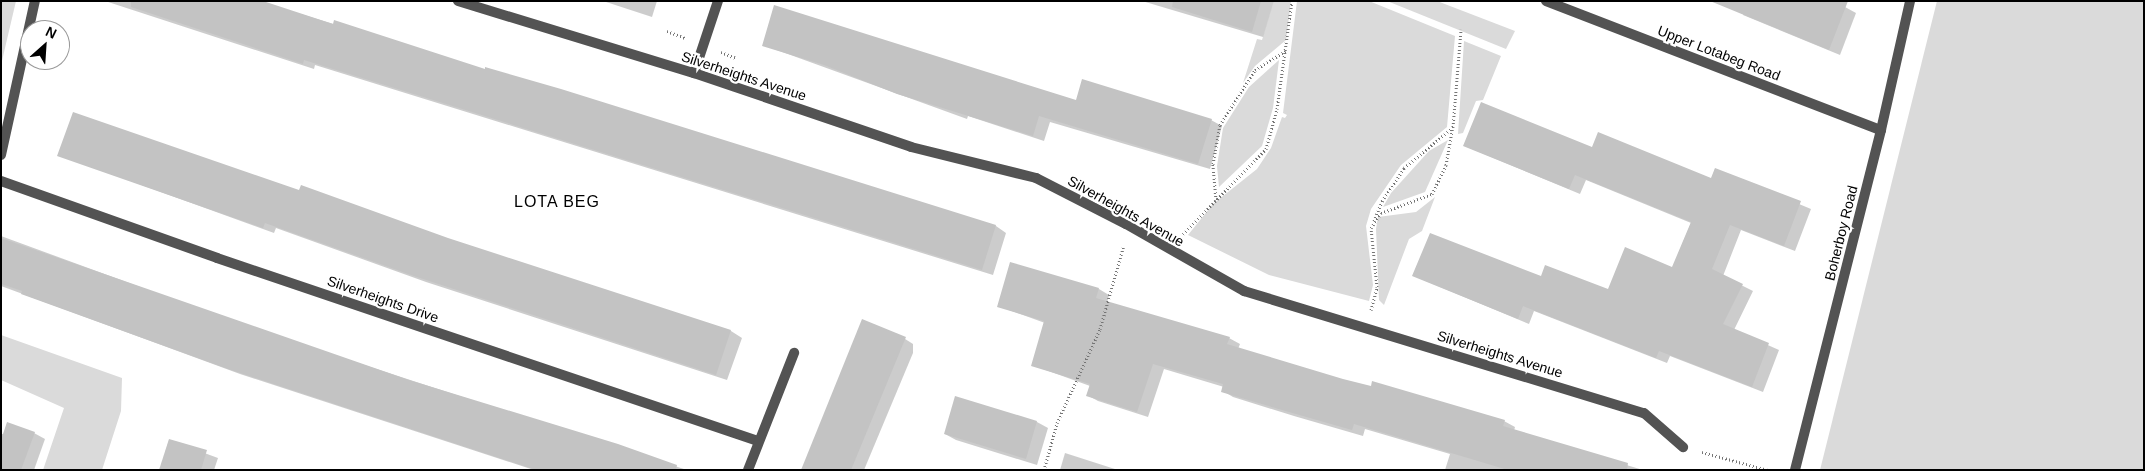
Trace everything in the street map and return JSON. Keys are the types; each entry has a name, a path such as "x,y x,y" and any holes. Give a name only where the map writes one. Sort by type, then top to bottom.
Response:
{"street":[{"path":"1,155 36,1"},
{"name":"Silverheights Avenue","path":"458,1 694,73 912,147 1036,178 1126,224 1244,291 1644,413 1683,446"},
{"path":"694,73 718,1"},
{"name":"Upper Lotabeg Road","path":"1546,1 1881,130"},
{"name":"Boherboy Road","path":"1795,470 1881,130 1910,1"},
{"name":"Silverheights Drive","path":"1,181 217,258 758,441"},
{"path":"748,470 794,353"}],"path":[{"path":"1169,250 1266,149 1277,109 1292,1"},
{"path":"1371,228 1381,212 1432,194 1446,165 1453,127 1461,29"},
{"path":"1216,200 1213,164 1220,125 1255,70 1285,50"},
{"path":"1367,327 1377,287 1371,228 1382,201 1404,168 1453,127"},
{"path":"1044,470 1057,423 1100,329 1124,246 1126,224"},
{"path":"1683,446 1768,470"}],"shaded area":[{"path":"1,1 16,1 1,65"},
{"path":"1274,1 1291,1 1286,40 1255,66 1243,83 1257,39 1262,40"},
{"path":"1297,1 1369,1 1455,36 1447,127 1401,165 1371,209 1366,226 1373,285 1369,301 1269,275 1188,235 1213,204 1257,169 1271,148 1282,117 1285,118 1287,115 1283,113"},
{"path":"1387,1 1437,1 1515,31 1506,49"},
{"path":"1937,1 2144,1 2144,470 1820,470"},
{"path":"1464,41 1501,56 1483,100 1476,101 1463,133 1458,134"},
{"path":"1279,60 1273,108 1262,146 1219,187 1217,166 1223,128 1249,87"},
{"path":"1448,140 1425,192 1383,207 1391,193 1429,151"},
{"path":"1435,197 1422,231 1409,239 1384,305 1379,300 1376,229 1378,217 1416,212"},
{"path":"1,335 122,378 121,411 102,470 43,470 64,408 1,380"}],"building":[{"path":"131,1 263,1 333,24 334,20 485,69 485,67 561,89 996,225 982,270 304,60 303,64 131,7"},
{"path":"1173,1 1261,1 1252,32 1172,7"},
{"path":"1710,1 1848,1 1829,50"},
{"path":"774,5 1076,100 1082,79 1212,119 1198,164 1039,116 1033,136 897,94 824,65 762,46"},
{"path":"1481,102 1592,147 1598,132 1711,178 1715,168 1801,201 1784,246 1730,225 1712,269 1743,284 1723,324 1769,343 1752,387 1659,351 1656,358 1523,306 1518,319 1412,276 1430,233 1541,276 1545,265 1608,289 1625,247 1672,267 1691,222 1575,175 1569,189 1463,146"},
{"path":"73,112 299,190 301,185 448,238 731,330 716,375 414,276 265,223 263,228 57,156"},
{"path":"1,238 409,380 618,444 677,465 676,470 536,470 228,369 21,294 22,291 1,284"},
{"path":"1010,262 1099,288 1096,298 1230,337 1227,344 1343,379 1371,386 1372,381 1505,420 1503,426 1628,463 1627,470 1508,470 1354,424 1352,430 1221,392 1223,384 1153,364 1137,412 1086,396 1090,384 1031,366 1044,321 997,307"},
{"path":"862,319 906,337 851,470 801,470"},
{"path":"955,396 1037,421 1026,459 944,434"},
{"path":"7,422 35,432 21,470 1,470 1,440"},
{"path":"169,439 207,450 201,470 159,470"}],"district":[{"name":"LOTA BEG","path":"557,202"}]}
